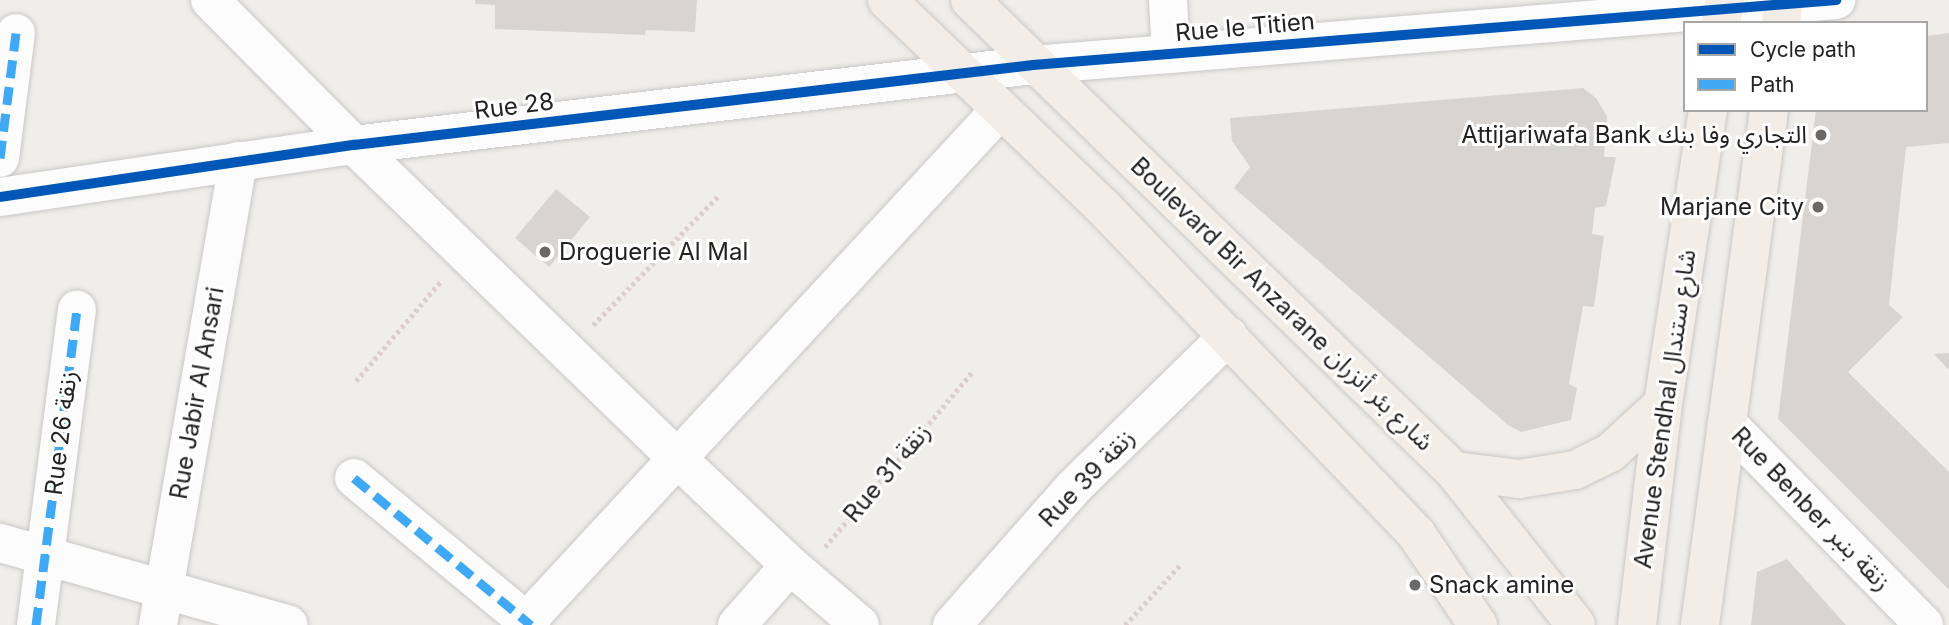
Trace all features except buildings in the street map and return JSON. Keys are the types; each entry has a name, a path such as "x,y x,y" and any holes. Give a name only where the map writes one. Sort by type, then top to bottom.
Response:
{"main road":[{"path":"887,0 1001,109 1228,336 1417,535 1478,625"},
{"name":"Boulevard Bir Anzarane شارع بئر أنزران","path":"970,0 1033,65 1092,117 1454,471 1576,625"},
{"name":"Avenue Stendhal شارع ستندال","path":"1637,625 1663,404 1708,112"},
{"path":"1700,625 1769,112"},
{"path":"1454,471 1519,479 1574,470 1610,453 1663,404"}],"street":[{"path":"210,0 354,145 676,457 796,570 860,625"},
{"path":"1168,0 1171,54"},
{"name":"Rue le Titien","path":"1033,65 1723,11 1782,9 1836,0"},
{"path":"0,158 16,33"},
{"name":"Rue 28","path":"0,197 354,145 1033,65"},
{"path":"354,478 527,624 676,457 883,239 1001,109"},
{"name":"Rue Jabir Al Ansari","path":"160,608 238,161"},
{"name":"Rue 26 زنقة","path":"36,625 77,310"},
{"name":"Rue 39 زنقة","path":"952,625 1074,487 1228,336"},
{"name":"Rue Benber زنقة بنبر","path":"1727,423 1924,625"},
{"path":"0,542 45,556 160,608 289,625"},
{"path":"737,625 796,570"}],"path":[{"path":"568,351 718,196"},
{"path":"356,381 465,252"},
{"path":"1125,625 1180,565"}],"marked path":[{"path":"0,158 16,33"},
{"path":"36,625 77,310"},
{"path":"354,478 531,625"}],"cycle path":[{"path":"0,197 354,145 1033,65 1836,0"}],"place":[{"name":"Attijariwafa Bank التجاري وفا بنك","path":"1821,135"},
{"name":"Marjane City","path":"1818,207"},
{"name":"Droguerie Al Mal","path":"545,252"},
{"name":"Snack amine","path":"1415,585"}]}
